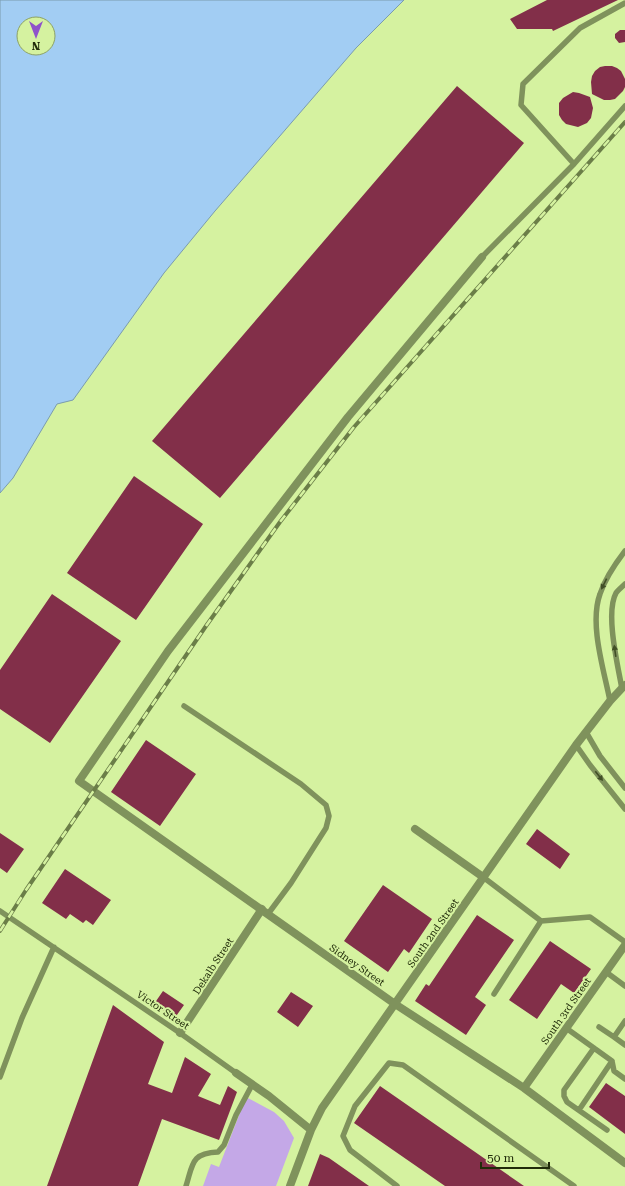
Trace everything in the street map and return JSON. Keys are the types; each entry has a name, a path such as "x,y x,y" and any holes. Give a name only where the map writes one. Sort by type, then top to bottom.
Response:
{"street":[{"name":"Sidney Street","path":"482,257 348,417 178,639 78,781 395,1004 524,1088 625,1163"},
{"name":"South 2nd Street","path":"290,1186 311,1130 322,1108 576,745 610,701 623,687"},
{"path":"415,830 484,877"},
{"name":"Dekalb Street","path":"180,1033 265,912"},
{"name":"South 3rd Street","path":"524,1088 606,972 622,956 625,944"},
{"name":"Victor Street","path":"236,1073 311,1130"}],"lane":[{"path":"574,164 521,105 523,84 580,28 625,3"},
{"path":"482,257 574,164 625,106"},
{"path":"610,701 597,636 595,617 599,595 608,577 625,551"},
{"name":"South 2nd Street","path":"623,687 611,620 612,605 616,592 625,584"},
{"name":"Dekalb Street","path":"184,706 301,784 326,805 329,816 326,828 295,876 265,912"},
{"path":"586,732 600,756 625,788"},
{"path":"576,745 625,809"},
{"path":"484,877 541,921 590,917 625,944"},
{"name":"Victor Street","path":"0,911 180,1033 236,1073"},
{"path":"494,994 541,921"},
{"path":"0,1077 22,1018 54,947"},
{"path":"606,972 625,986"},
{"path":"614,1037 625,1021"},
{"path":"599,1027 625,1045"},
{"path":"566,1028 612,1061 614,1071 625,1079"},
{"path":"594,1048 564,1090 564,1096 567,1102 607,1130"},
{"path":"579,1110 612,1061"},
{"path":"397,1186 350,1150 343,1136 355,1106 389,1063 403,1065 574,1186"},
{"path":"186,1186 195,1160 205,1153 218,1152 224,1145 236,1115 252,1085"}],"shaded area":[{"path":"246,1097 274,1112 284,1121 294,1138 276,1186 203,1186 211,1164 219,1167"}],"water":[{"path":"0,0 404,0 356,48 215,211 164,273 73,400 57,404 13,478 0,493"}],"building":[{"path":"547,0 618,0 553,31 552,29 517,29 510,19"},
{"path":"620,30 625,30 625,42 619,43 615,38 615,34"},
{"path":"605,66 617,68 621,71 625,79 625,87 623,91 615,99 604,100 592,94 592,76 600,67"},
{"path":"457,86 524,143 220,498 152,441"},
{"path":"573,92 590,97 593,108 591,118 587,123 578,127 566,124 559,115 559,103 563,98"},
{"path":"134,476 203,524 136,620 67,573"},
{"path":"52,594 121,641 50,743 0,709 0,670"},
{"path":"146,740 196,774 160,826 111,792"},
{"path":"537,829 570,854 560,869 526,844"},
{"path":"0,833 24,849 7,873 0,868"},
{"path":"65,869 111,900 93,925 86,920 83,923 70,914 66,919 42,903"},
{"path":"383,885 432,919 409,953 404,949 388,972 344,941"},
{"path":"477,915 514,940 475,997 486,1005 466,1035 415,1001 426,984 429,986"},
{"path":"550,941 591,969 574,993 561,984 537,1019 509,1000"},
{"path":"163,991 184,1005 174,1019 154,1004"},
{"path":"291,992 313,1006 298,1027 277,1012"},
{"path":"113,1005 164,1042 148,1084 172,1093 185,1057 211,1074 198,1096 220,1105 228,1086 237,1092 219,1140 162,1119 138,1186 47,1186"},
{"path":"606,1083 625,1096 625,1134 589,1107"},
{"path":"380,1086 524,1186 445,1186 354,1123"},
{"path":"320,1154 329,1158 369,1186 308,1186"}],"railway":[{"path":"0,931 26,890 206,626 280,522 354,427 625,122"}]}
